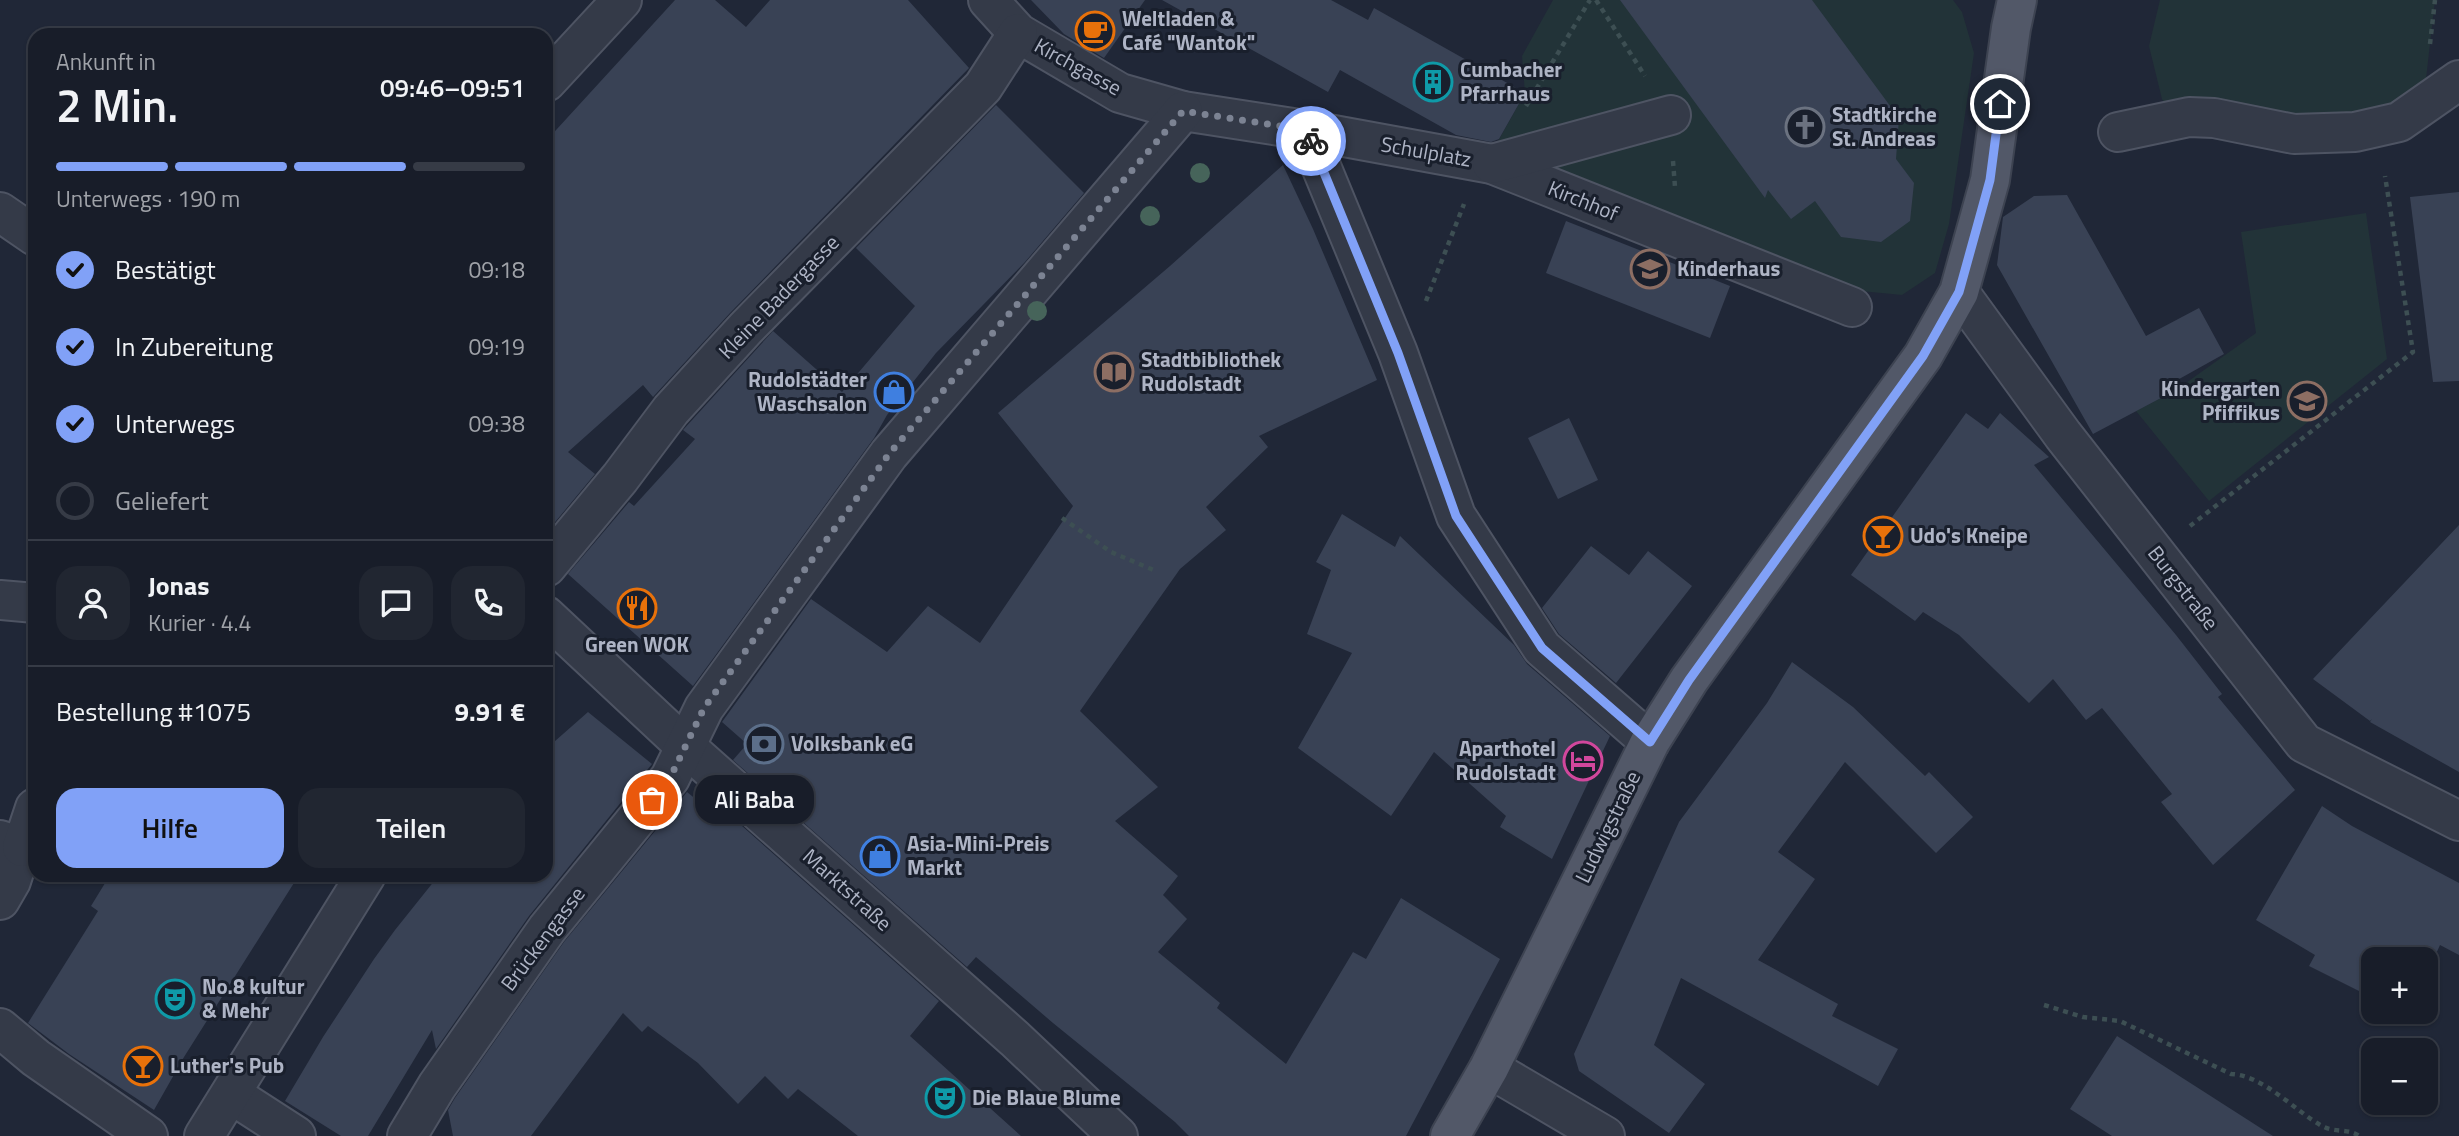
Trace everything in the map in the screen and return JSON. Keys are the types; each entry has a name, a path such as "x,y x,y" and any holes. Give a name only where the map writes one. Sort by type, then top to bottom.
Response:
{"main road":[{"name":"Ludwigstraße","path":"1450,1136 1489,1068 1650,742 1697,669 1923,356 1959,292 1990,180 2017,0"}],"street":[{"path":"553,74 622,0"},
{"name":"Kirchgasse","path":"988,0 1018,33 1120,93 1183,111"},
{"name":"Kleine Badergasse","path":"553,559 620,478 671,410 746,328 983,87 1018,33"},
{"path":"2118,131 2189,117 2214,118 2294,134 2355,132 2399,122 2459,80"},
{"name":"Schulplatz","path":"1183,111 1306,130 1489,164"},
{"name":"Brückengasse","path":"407,1136 437,1086 547,929 670,778 704,708 889,454 1183,111"},
{"path":"1489,164 1671,115"},
{"path":"1306,130 1398,353 1456,516 1542,648 1650,742"},
{"name":"Kirchhof","path":"1489,164 1852,307"},
{"path":"0,212 28,231"},
{"name":"Burgstraße","path":"1959,292 2063,435 2304,743 2459,821"},
{"path":"0,600 28,602"},
{"name":"Marktstraße","path":"553,623 686,747 1015,1039 1118,1136"},
{"path":"0,900 11,881 11,844 28,818"},
{"path":"204,1136 362,882"},
{"path":"0,1028 36,1058 148,1136"},
{"path":"1489,1068 1605,1136"},
{"path":"231,1094 296,1136"}],"path":[{"path":"1398,353 1411,338 1472,183 1489,164 1590,0"},
{"path":"1596,0 1671,115"},
{"path":"2188,528 2413,352 2385,176"},
{"path":"1062,518 1111,552 1156,572"},
{"path":"2044,1005 2082,1017 2120,1021 2231,1074 2243,1075 2303,1111 2324,1128 2352,1131 2359,1136"}],"shaded area":[{"path":"1553,0 1953,0 1962,12 1974,53 1949,224 1935,273 1902,295 1861,291 1497,143 1525,93 1522,56"},
{"path":"2160,0 2435,0 2423,105 2399,122 2175,120 2162,99 2149,46"},
{"path":"2366,213 2387,359 2209,501 2136,411 2176,390 2256,333 2241,232"}],"building":[{"path":"675,0 715,0 746,27 770,0 908,0 969,68 730,313 653,397 643,385 568,452 595,474 553,525 553,133"},
{"path":"1031,0 1145,0 1104,58 1064,34"},
{"path":"1162,0 1331,0 1368,20 1374,8 1525,93 1499,139 1491,142 1456,135 1340,70 1328,92"},
{"name":"Stadtkirche St. Andreas","path":"1620,0 1812,0 1899,118 1896,159 1914,183 1910,221 1881,242 1841,237 1815,201 1791,219 1768,190 1765,198"},
{"path":"996,105 1084,193 1025,262 936,353 887,415 874,438 693,686 568,574 629,502 634,506 695,439 683,430 773,331 842,392 915,306 856,248"},
{"path":"1283,165 1377,380 1259,436 1268,447 1206,507 1226,530 1180,569 1080,711 1158,787 1115,821 1178,876 1163,895 1187,919 1158,952 1220,1003 1217,1008 1286,1064 1353,952 1366,959 1401,898 1500,959 1406,1136 1189,1136 976,957 967,967 733,760 747,744 722,722 811,599 887,652 928,606 980,643 1073,506 998,413"},
{"path":"2459,192 2459,381 2433,382 2410,197"},
{"path":"2067,195 2146,336 2199,308 2224,354 2172,383 2176,390 2093,434 1997,265 2003,217 2034,196"},
{"path":"1566,221 1730,286 1710,338 1546,273"},
{"path":"1966,413 1988,429 2000,413 2049,457 2034,465 2176,635 2222,694 2218,697 2295,790 2213,865 2161,802 2172,794 2102,708 2086,720 2053,679 2029,703 1959,635 1923,612 1915,621 1851,575"},
{"path":"1569,418 1598,480 1558,499 1528,438"},
{"path":"1342,514 1395,547 1400,536 1514,645 1527,664 1610,736 1552,859 1500,827 1506,816 1434,752 1391,816 1298,748 1352,653 1307,634 1331,570 1316,562"},
{"path":"2459,525 2459,772 2370,722 2372,719 2370,721 2313,679"},
{"path":"1591,546 1629,575 1648,551 1692,586 1616,683 1559,634 1542,608"},
{"path":"1792,662 1853,707 1925,776 1929,772 1973,817 1936,853 1845,762 1778,852 1815,879 1758,960 1838,1004 1832,1016 1898,1049 1878,1086 1681,978 1654,1045 1705,1084 1669,1133 1579,1071 1574,1054 1679,822 1767,703"},
{"path":"588,712 652,764 529,916 436,1049 432,1030 368,1136 341,1136 285,1101 374,959 433,882 553,882 553,743"},
{"path":"687,792 698,801 705,793 939,1001 910,1036 1021,1136 858,1136 798,1089 788,1099 765,1076 738,1104 698,1063 648,1026 642,1032 623,1013 531,1136 453,1136 448,1110 455,1098 564,942"},
{"path":"2322,806 2352,826 2459,883 2459,955 2440,945 2438,949 2438,947 2361,947 2361,992 2309,966 2315,955 2256,920"},
{"path":"106,882 295,882 184,1057 154,1110 69,1054 28,1023 98,911 91,906"},
{"path":"2117,1036 2273,1136 2112,1136 2070,1109"}],"way so far":[{"path":"652,800 670,778 704,708 889,454 1183,111 1306,130 1311,141"}],"place":[{"name":"Weltladen & Café \"Wantok\"","path":"1095,31"},
{"name":"Cumbacher Pfarrhaus","path":"1433,82"},
{"name":"Stadtkirche St. Andreas","path":"1805,127"},
{"name":"Kinderhaus","path":"1650,269"},
{"name":"Stadtbibliothek Rudolstadt","path":"1114,372"},
{"name":"Rudolstädter Waschsalon","path":"894,392"},
{"name":"Kindergarten Pfiffikus","path":"2307,401"},
{"name":"Udo's Kneipe","path":"1883,536"},
{"name":"Green WOK","path":"637,608"},
{"name":"Volksbank eG","path":"764,744"},
{"name":"Aparthotel Rudolstadt","path":"1583,761"},
{"name":"Ali Baba","path":"652,800"},
{"name":"Asia-Mini-Preis Markt","path":"880,856"},
{"name":"No.8 kultur & Mehr","path":"175,999"},
{"name":"Luther's Pub","path":"143,1066"},
{"name":"Die Blaue Blume","path":"945,1098"}],"route":[{"path":"1311,141 1398,353 1456,516 1542,648 1650,742 1689,680 1923,356 1959,292 1990,180 2000,104"}]}
